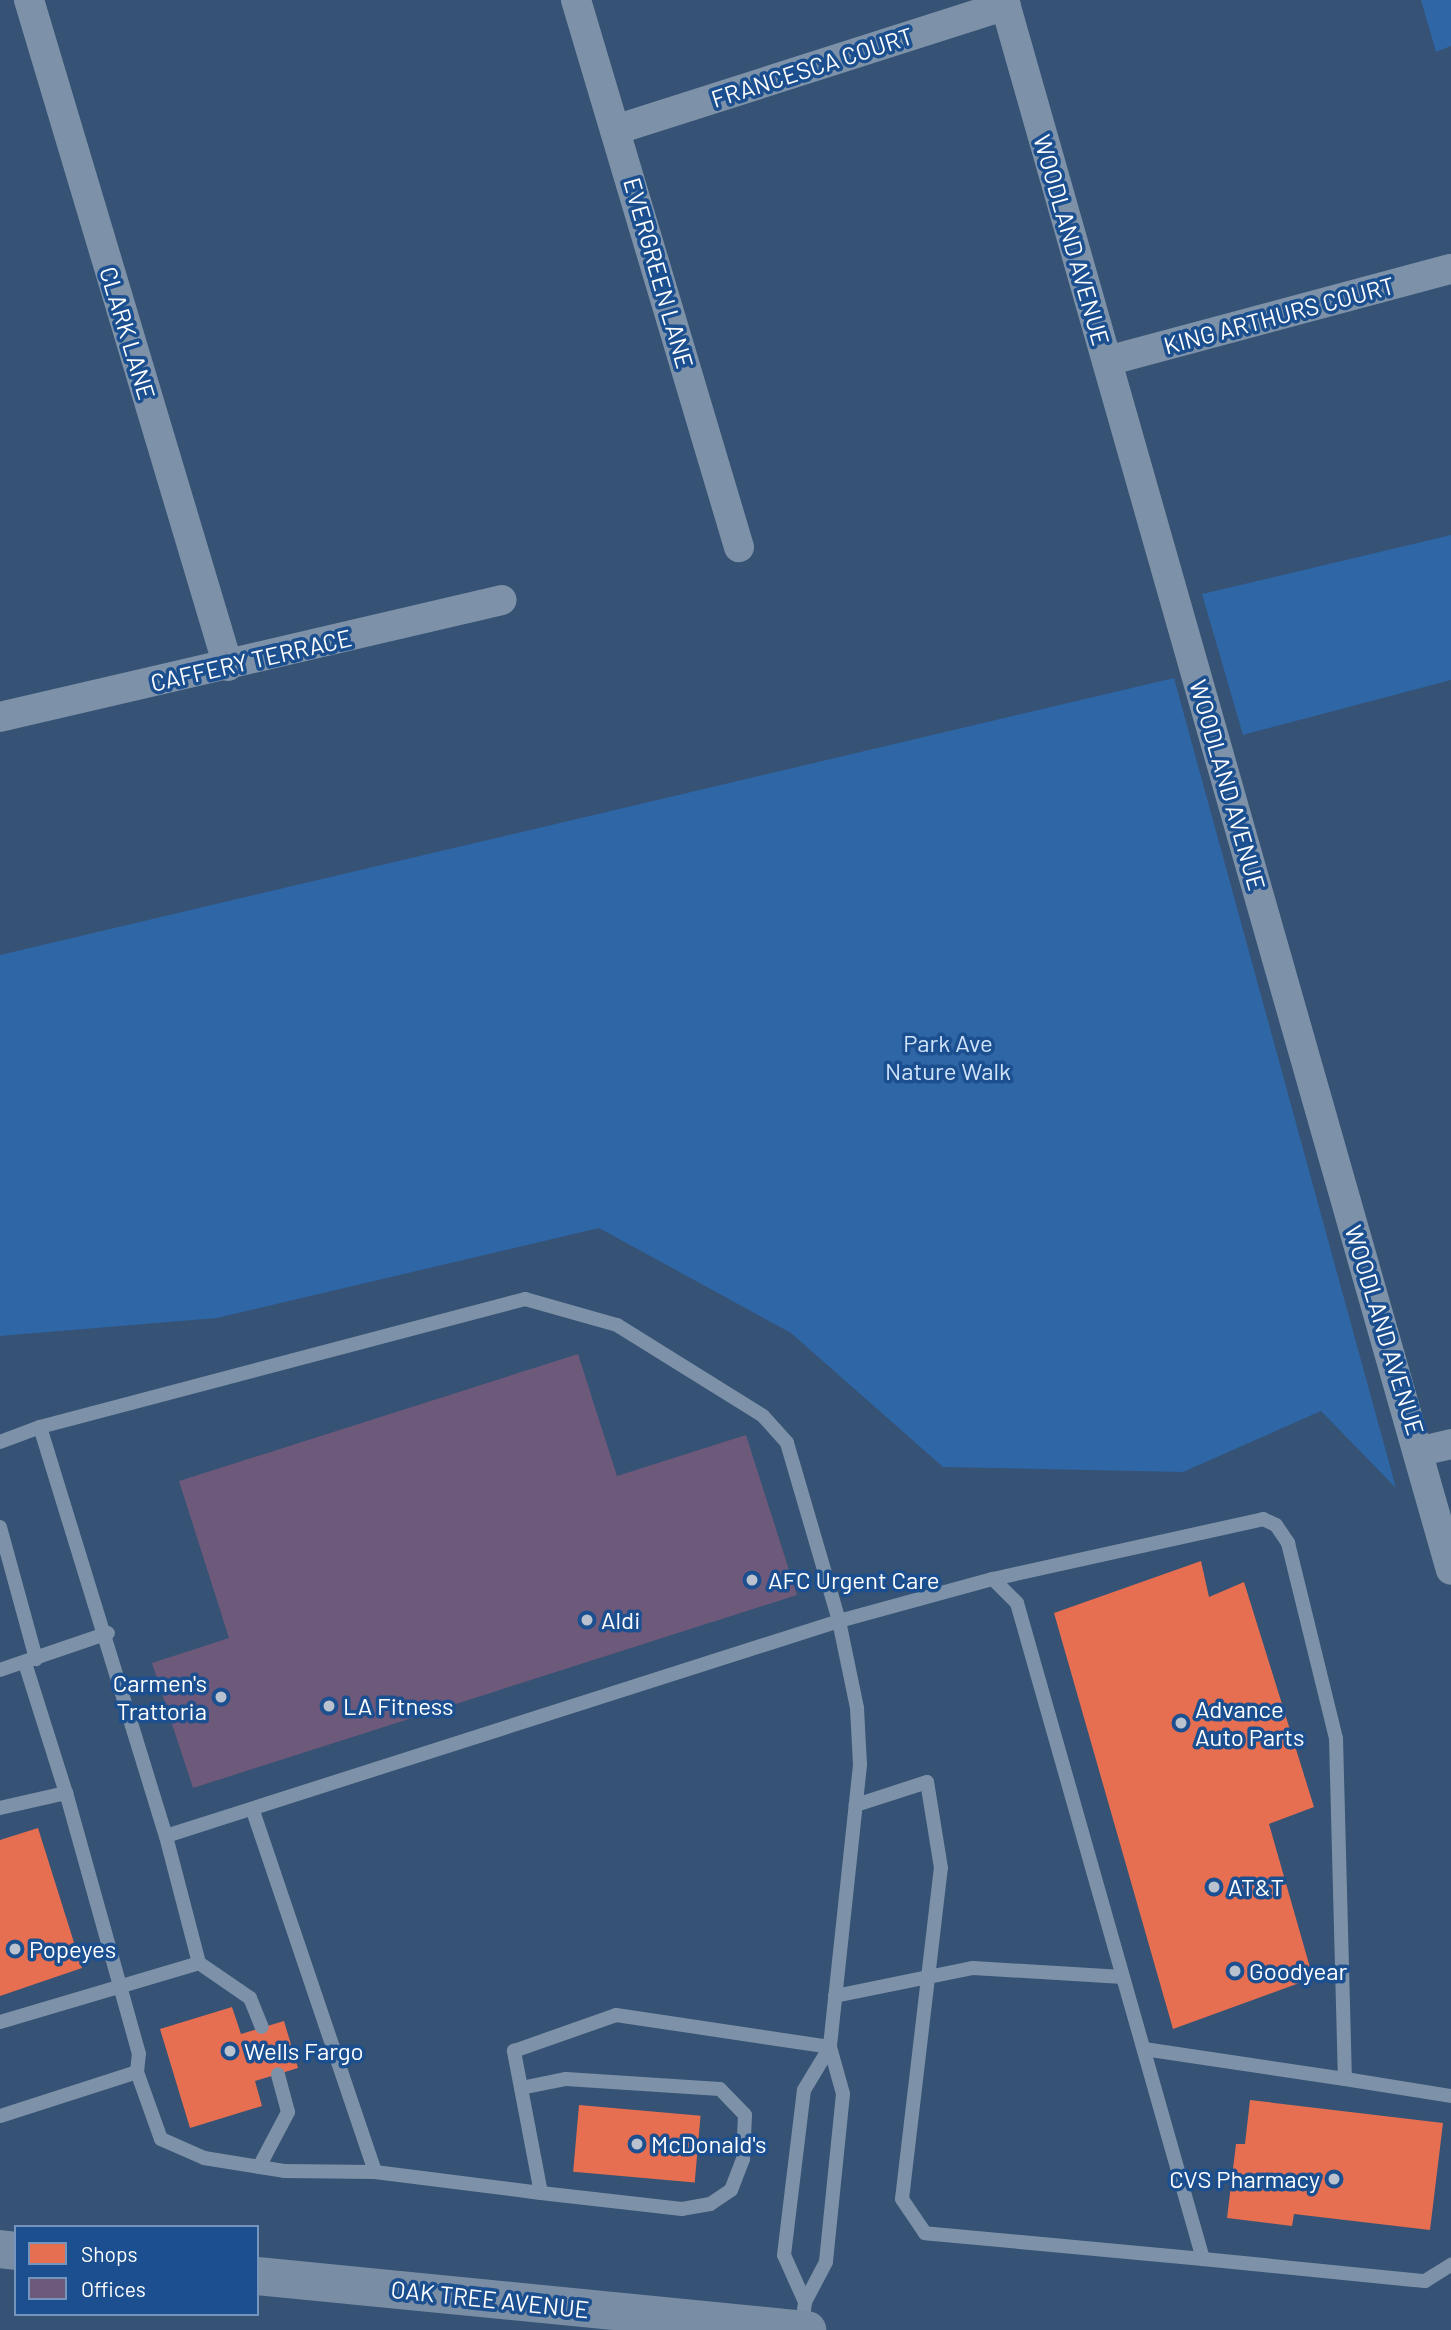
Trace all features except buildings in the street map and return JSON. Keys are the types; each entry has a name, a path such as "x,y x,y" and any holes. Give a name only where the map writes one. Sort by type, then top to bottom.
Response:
{"main road":[{"name":"OAK TREE AVENUE","path":"259,2276 804,2323"}],"street":[{"name":"CLARK LANE","path":"29,0 228,666"},
{"name":"EVERGREEN LANE","path":"576,0 618,129 739,547"},
{"name":"FRANCESCA COURT","path":"618,129 1005,3"},
{"name":"WOODLAND AVENUE","path":"1005,3 1421,1451 1451,1570"},
{"name":"KING ARTHURS COURT","path":"1107,361 1451,269"},
{"name":"CAFFERY TERRACE","path":"0,717 502,600"},
{"path":"1421,1451 1451,1444"}],"lane":[{"path":"0,1442 40,1427 525,1299 563,1307 617,1325 763,1416 787,1443 839,1621 856,1708 856,1805 830,2047 842,2107 826,2262 804,2323"},
{"path":"40,1427 108,1633 199,1963 250,1998 262,2027"},
{"path":"166,1836 253,1811 839,1621 993,1579 1263,1519 1276,1525 1287,1543 1336,1738 1345,2079"},
{"path":"0,1527 30,1661 122,1986 139,2054 137,2072 161,2139 204,2158 259,2167 375,2172 682,2209 710,2204 731,2190 743,2159 745,2115 720,2089 566,2079 521,2088"},
{"path":"993,1579 1017,1603 1203,2259"},
{"path":"0,1670 108,1633"},
{"path":"856,1805 927,1782 941,1868 902,2199 925,2232 1424,2281 1451,2265"},
{"path":"0,1808 66,1793"},
{"path":"253,1811 375,2172"},
{"path":"0,2022 199,1963"},
{"path":"835,1996 929,1972 973,1968 1123,1977"},
{"path":"541,2193 514,2051 616,2015 830,2047"},
{"path":"804,2323 784,2255 804,2090 830,2047"},
{"path":"1144,2049 1451,2095"},
{"path":"0,2116 137,2072"},
{"path":"259,2167 288,2112 278,2074"}],"green space":[{"path":"1421,0 1451,0 1451,46 1436,52"},
{"path":"1451,535 1451,680 1243,735 1202,594"},
{"name":"Park Ave Nature Walk","path":"1174,678 1396,1488 1321,1411 1183,1472 943,1467 791,1333 599,1228 217,1318 0,1336 0,955"}],"place":[{"name":"AFC Urgent Care","path":"752,1580"},
{"name":"Aldi","path":"587,1620"},
{"name":"Carmen's Trattoria","path":"221,1697"},
{"name":"LA Fitness","path":"329,1706"},
{"name":"Advance Auto Parts","path":"1181,1723"},
{"name":"AT&T","path":"1214,1887"},
{"name":"Popeyes","path":"15,1949"},
{"name":"Goodyear","path":"1235,1971"},
{"name":"Wells Fargo","path":"230,2051"},
{"name":"McDonald's","path":"637,2144"},
{"name":"CVS Pharmacy","path":"1334,2179"}]}
